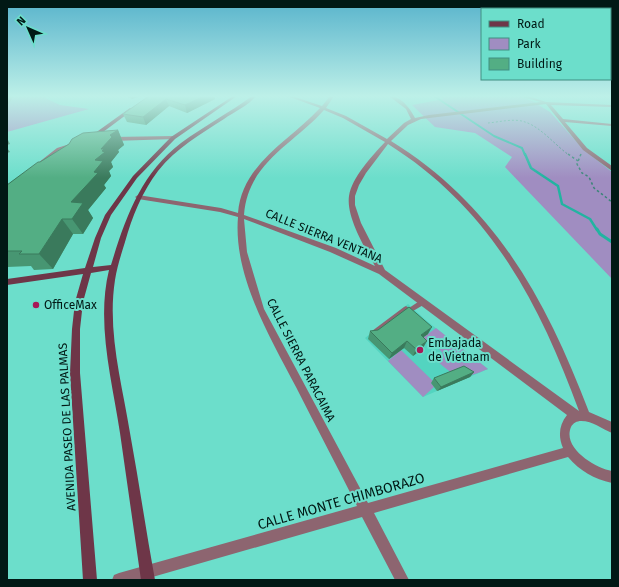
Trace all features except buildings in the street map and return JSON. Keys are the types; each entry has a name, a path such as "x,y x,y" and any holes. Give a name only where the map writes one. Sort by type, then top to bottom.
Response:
{"main road":[{"path":"89,140 112,123"},
{"name":"AVENIDA PASEO DE LAS PALMAS","path":"90,580 75,374 76,329 79,302 98,238 108,215 135,177 173,138 195,123"},
{"path":"147,576 113,357 109,317 111,281 126,227 138,197 161,164 182,145 214,123"},
{"path":"173,138 177,139 182,145"},
{"path":"7,282 114,267"}],"street":[{"name":"CALLE SIERRA PARACAIMA","path":"306,123 257,171 245,192 241,216 241,240 246,269 260,310 402,580"},
{"path":"353,123 389,142 434,175 460,198 486,227 507,256 531,294 555,340 581,416 570,420 566,425 566,441 571,451 580,462 591,471 604,476 612,477"},
{"path":"382,272 360,228 351,204 354,187 360,177 370,163 407,123"},
{"path":"563,123 586,149 612,169"},
{"path":"595,123 612,125"},
{"path":"89,140 173,138"},
{"name":"CALLE SIERRA VENTANA","path":"138,197 221,210 241,216 320,245 382,272 581,416 603,422 612,428"},
{"name":"CALLE MONTE CHIMBORAZO","path":"119,580 147,576 571,451"}],"lane":[{"path":"37,166 58,149 77,143"},
{"path":"409,312 423,302"},
{"path":"373,334 406,309 420,321"}],"path":[{"path":"528,123 552,140 558,148 578,161"},
{"path":"586,149 579,156 577,164 582,173 589,177 594,188 612,202"}],"shaded area":[{"name":"Embajada de Vietnam","path":"408,304 428,322 488,369 423,397 365,338"}],"green space":[{"path":"7,123 38,123 7,132"},
{"path":"431,123 560,123 583,149 612,172 612,279 505,167 512,157 475,133 435,127"},
{"path":"436,328 488,369 466,376 460,376 449,371 436,360 443,353 429,340 421,346 417,342"},
{"path":"401,350 434,382 431,383 434,387 423,397 388,361"}],"waterway":[{"path":"475,123 494,136 522,148 525,155"},
{"path":"525,154 531,168 558,186 562,204 590,219 597,230"},
{"path":"597,229 600,234 612,242"}],"place":[{"name":"OfficeMax","path":"36,305"},
{"name":"Embajada de Vietnam","path":"420,350"}]}
